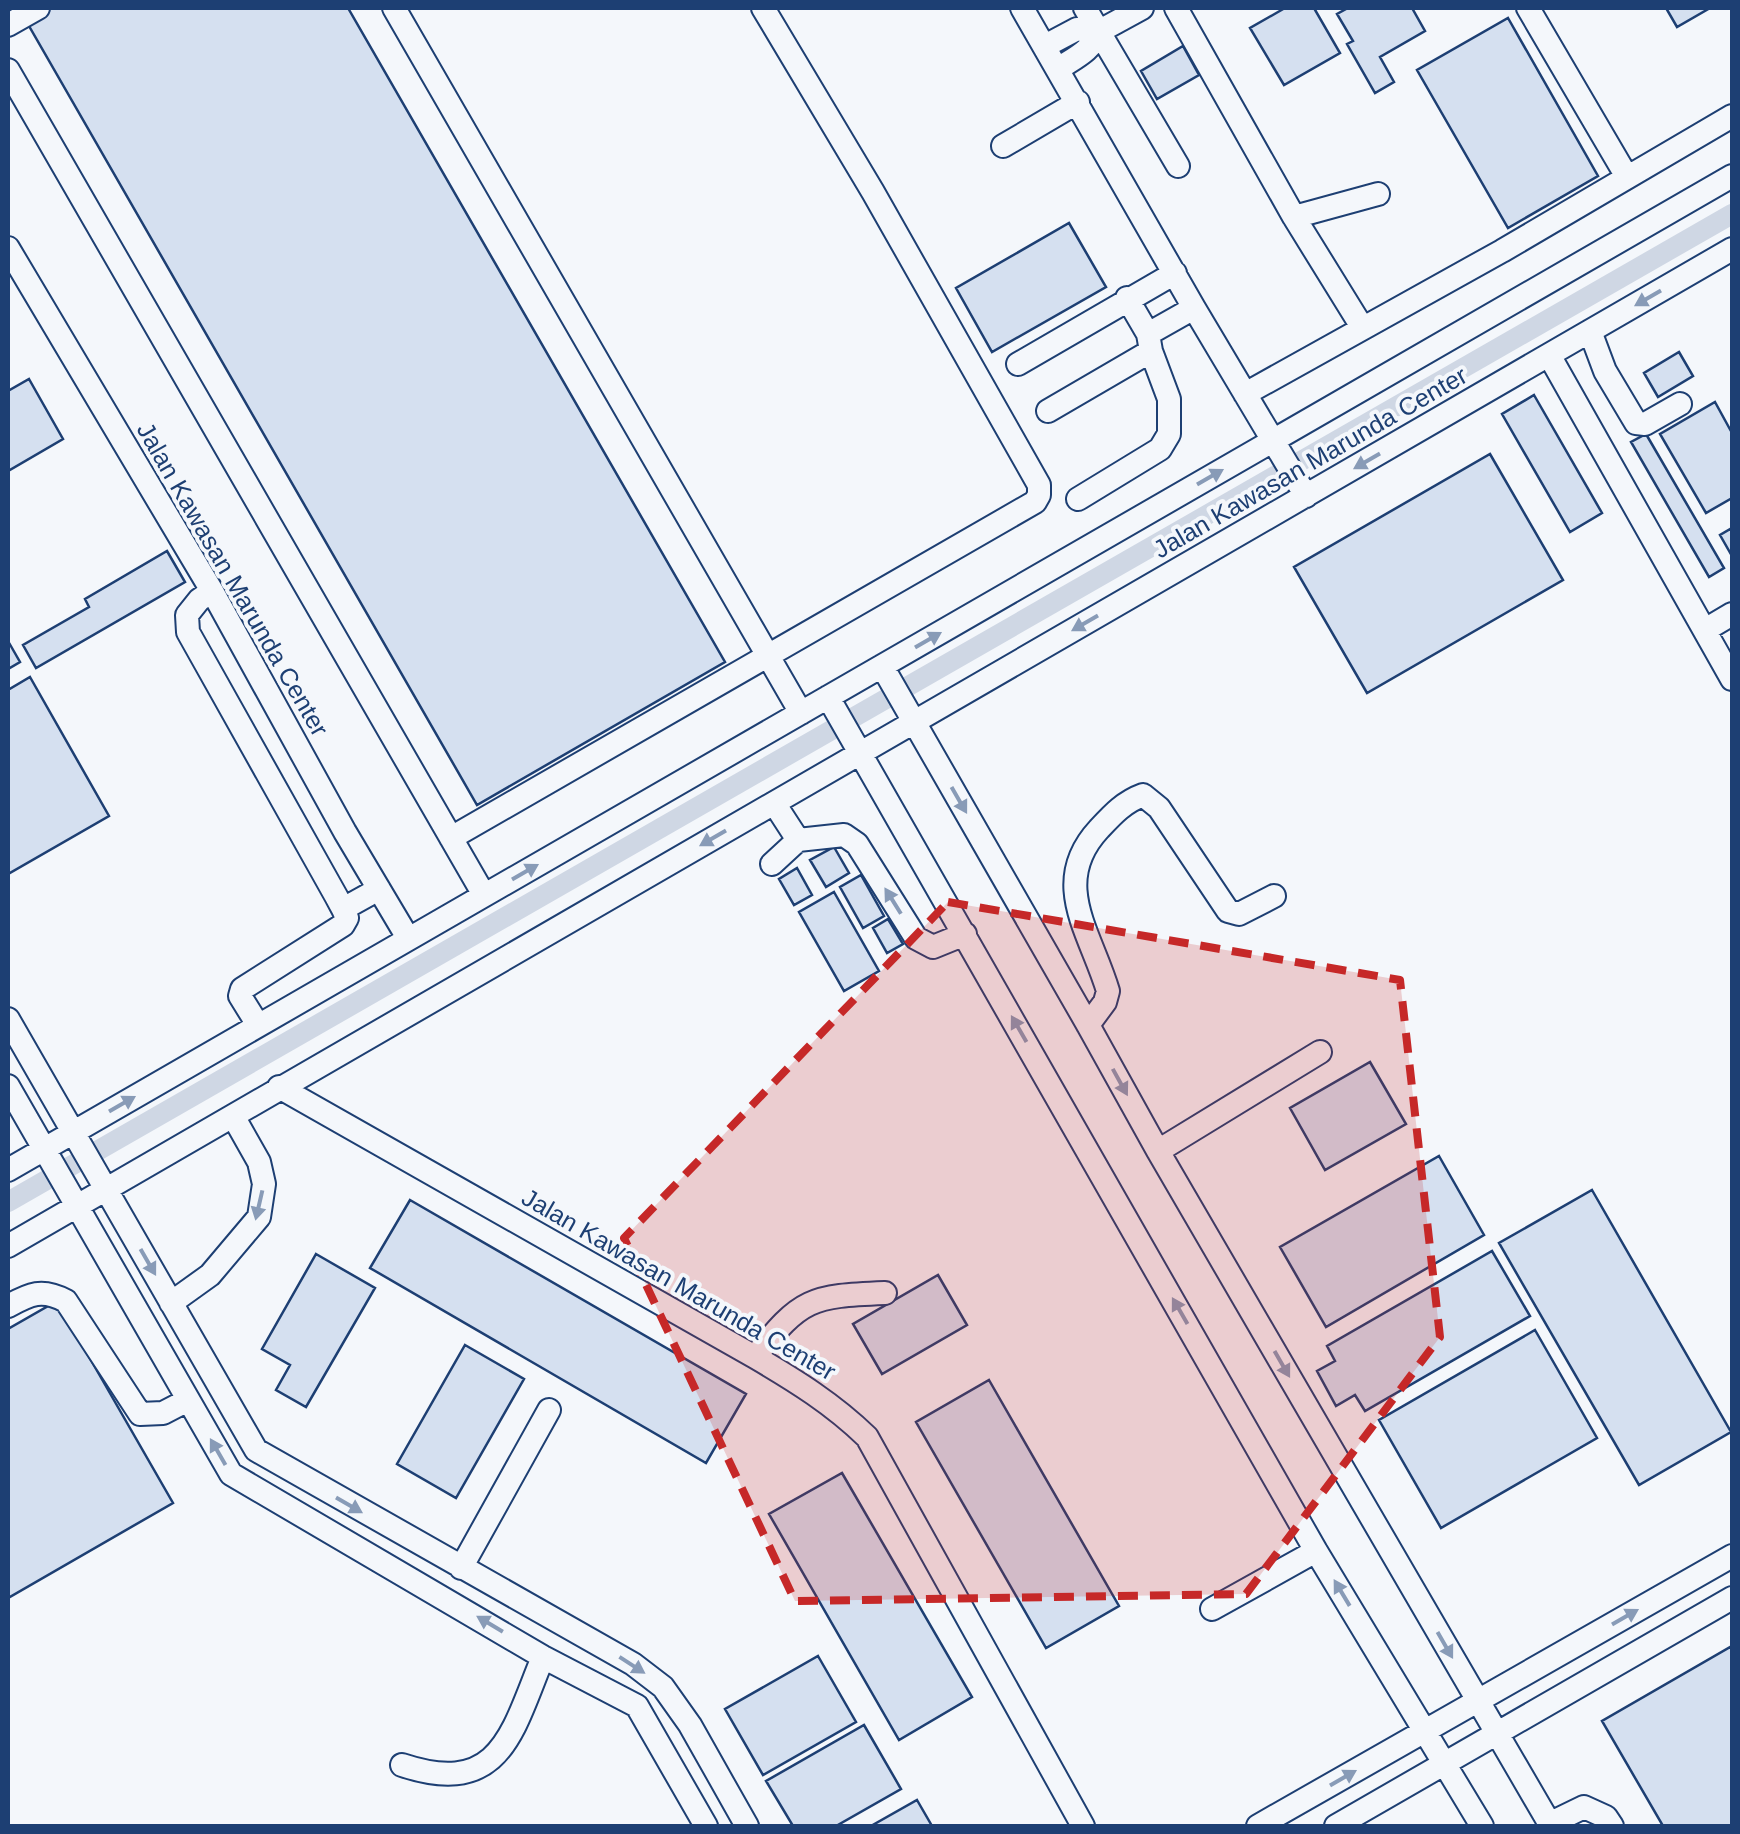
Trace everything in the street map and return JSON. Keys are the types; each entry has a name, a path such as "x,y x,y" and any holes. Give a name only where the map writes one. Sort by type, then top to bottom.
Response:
{"lane":[{"path":"8,25 38,8"},
{"path":"394,8 801,713"},
{"path":"452,838 1035,502 1039,495 1038,485 873,192 763,8"},
{"name":"Jalan Kawasan Marunda Center","path":"1022,8 1276,443"},
{"path":"1085,8 1178,166"},
{"path":"1058,69 1087,50 1098,32 1142,8"},
{"path":"1176,8 1294,218 1362,327"},
{"path":"1528,8 1628,177"},
{"path":"1045,46 1077,29 1098,32"},
{"path":"8,70 484,896"},
{"path":"1003,146 1078,102"},
{"path":"1245,394 1502,251 1732,116"},
{"name":"Jalan Kawasan Marunda Center","path":"8,1170 76,1138 258,1025 884,669 1732,176"},
{"path":"1294,218 1378,194"},
{"name":"Jalan Kawasan Marunda Center","path":"8,1246 102,1184 233,1116 774,803 858,750 1732,249"},
{"name":"Jalan Kawasan Marunda Center","path":"10,257 212,591 408,938"},
{"path":"1018,364 1175,273"},
{"path":"1078,499 1160,449 1168,434 1169,399 1149,342 1127,298"},
{"path":"1048,411 1194,308"},
{"path":"1590,331 1605,371 1636,423 1646,424 1680,404"},
{"path":"1549,355 1732,679"},
{"path":"1276,443 1305,493"},
{"path":"212,591 198,600 187,616 188,632 347,918 343,925 242,988 240,996 258,1025"},
{"path":"1704,630 1732,614"},
{"path":"884,669 1158,1151 1550,1825 1584,1807 1606,1816 1612,1826"},
{"path":"830,700 1316,1551 1482,1826"},
{"path":"1088,1025 1108,992 1084,928 1075,885 1076,862 1084,846 1118,808 1143,795 1159,808 1228,911 1239,914 1274,896"},
{"path":"774,803 798,840"},
{"path":"312,853 345,832"},
{"path":"772,864 798,840 844,835 857,844 916,938 934,947 965,934"},
{"path":"343,909 379,888"},
{"path":"8,1019 260,1454 633,1664 663,1687 690,1725 748,1826"},
{"path":"1158,1151 1320,1052"},
{"path":"8,1086 228,1469 238,1479 543,1657 636,1706 706,1826"},
{"name":"Jalan Kawasan Marunda Center","path":"279,1087 755,1357 827,1400 868,1437 1083,1826"},
{"path":"171,1303 210,1276 259,1217 264,1184 259,1162 233,1116"},
{"path":"8,1306 26,1296 50,1292 66,1301 140,1414 163,1413 188,1400"},
{"path":"755,1357 783,1322 817,1298 885,1293"},
{"path":"427,1587 453,1564 550,1410"},
{"path":"1212,1610 1316,1551"},
{"path":"1258,1826 1732,1556"},
{"path":"1336,1826 1732,1598"},
{"path":"402,1766 428,1774 474,1773 490,1760 511,1732 543,1657"},
{"path":"636,1706 663,1687"}],"highlighted area":[{"path":"948,902 1400,980 1440,1337 1246,1594 795,1601 624,1238"}],"building":[{"path":"45,8 348,8 725,662 477,805 25,19"},
{"path":"1285,8 1314,8 1340,53 1284,85 1250,28"},
{"path":"1348,8 1412,8 1425,31 1380,57 1394,82 1375,93 1347,44 1353,41 1337,14"},
{"path":"1666,8 1710,8 1677,27"},
{"path":"1508,18 1598,176 1508,228 1417,70"},
{"path":"1183,46 1199,75 1157,99 1141,71"},
{"path":"1069,223 1106,287 992,352 956,288"},
{"path":"1679,352 1693,376 1658,397 1644,373"},
{"path":"29,379 63,439 8,471 8,391"},
{"path":"1534,395 1602,513 1570,532 1502,414"},
{"path":"1715,402 1732,433 1732,498 1706,513 1660,434"},
{"path":"1646,434 1724,568 1709,577 1631,442"},
{"path":"1490,454 1563,580 1367,693 1294,567"},
{"path":"1732,528 1732,556 1720,535"},
{"path":"167,551 185,582 36,668 23,645 89,607 85,599"},
{"path":"8,641 20,662 8,669"},
{"path":"30,677 109,816 8,874 8,690"},
{"path":"834,847 849,873 826,887 810,860"},
{"path":"797,868 812,895 794,905 779,879"},
{"path":"861,875 884,916 863,928 840,887"},
{"path":"834,892 879,971 844,991 799,912"},
{"path":"888,919 903,944 887,953 873,928"},
{"path":"1370,1062 1406,1124 1325,1170 1290,1108"},
{"path":"1439,1156 1484,1235 1326,1327 1280,1247"},
{"path":"1592,1190 1731,1432 1639,1485 1499,1243"},
{"path":"410,1200 746,1394 706,1463 370,1268"},
{"path":"1492,1251 1530,1316 1365,1411 1355,1395 1336,1406 1317,1371 1335,1361 1327,1346"},
{"path":"316,1254 375,1288 306,1407 276,1390 290,1365 262,1349"},
{"path":"938,1275 967,1325 882,1374 853,1324"},
{"path":"57,1301 173,1503 8,1598 8,1329"},
{"path":"1535,1330 1597,1438 1441,1528 1379,1420"},
{"path":"465,1345 524,1379 456,1498 397,1464"},
{"path":"989,1380 1119,1606 1046,1648 916,1422"},
{"path":"842,1473 972,1697 899,1740 769,1514"},
{"path":"1732,1646 1732,1826 1663,1826 1602,1721"},
{"path":"818,1656 856,1722 763,1775 725,1709"},
{"path":"864,1725 901,1789 836,1826 793,1826 766,1781"},
{"path":"917,1800 932,1826 871,1826"}],"waterway":[{"path":"8,1202 1732,214"}]}
